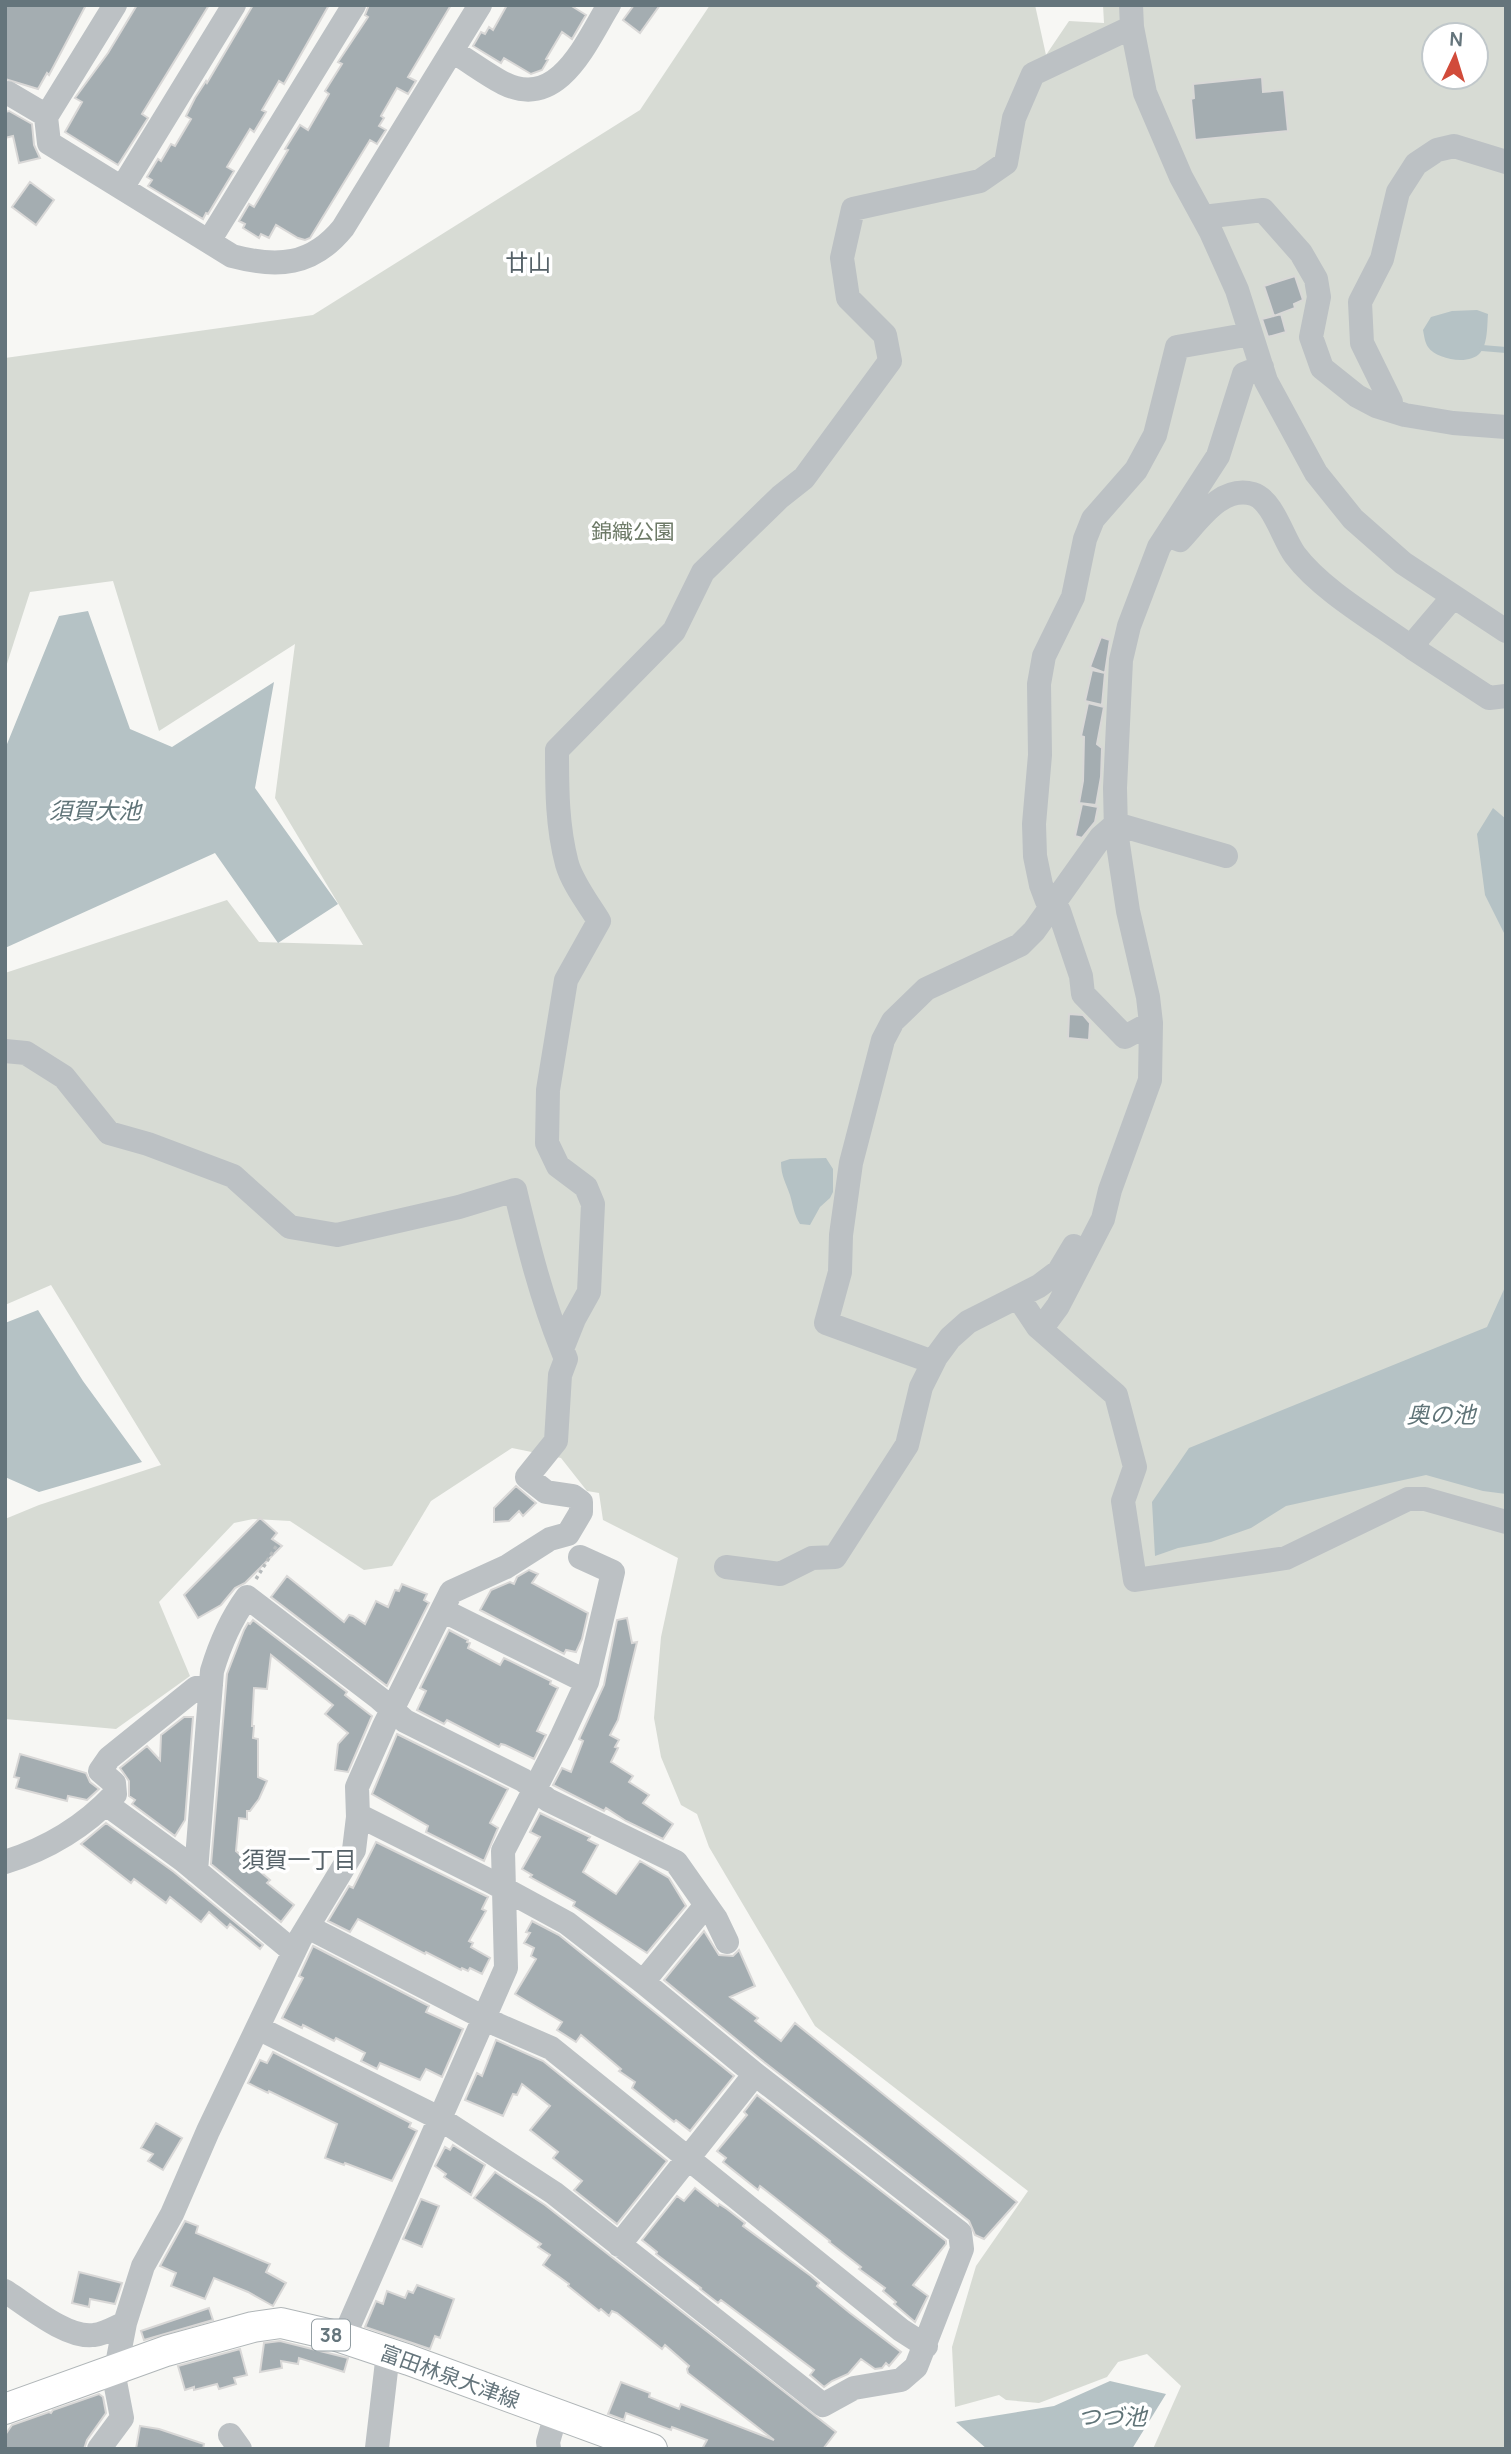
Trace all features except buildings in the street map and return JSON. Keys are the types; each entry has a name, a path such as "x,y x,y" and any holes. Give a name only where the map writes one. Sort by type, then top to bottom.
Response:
{"main road":[{"name":"富田林泉大津線","path":"5,2409 166,2351 267,2325 290,2325 343,2339 447,2373 652,2449"}],"street":[{"path":"115,5 47,116 49,143 232,256 266,264 299,260 330,244 358,207 480,5"},
{"path":"122,188 234,5"},
{"path":"209,241 354,5"},
{"path":"452,51 505,84 524,89 554,83 567,73 609,5"},
{"path":"562,1349 589,1292 593,1204 586,1187 558,1166 547,1143 548,1090 566,980 599,921 568,866 557,808 557,750 674,631 704,572 780,497 804,478 890,361 885,335 848,298 842,258 853,209 980,181 1006,163 1014,118 1033,74 1131,16 1144,93 1181,177 1237,290 1266,381 1316,473 1353,519 1403,563 1506,631"},
{"path":"5,94 8,93 47,116"},
{"path":"1390,410 1391,402 1362,343 1360,302 1382,259 1398,192 1416,164 1437,149 1454,146 1506,162"},
{"path":"1203,217 1263,209 1301,253 1316,279 1319,297 1311,337 1322,368 1357,396 1390,410 1504,430"},
{"path":"1151,1023 1125,1037 1083,994 1082,976 1059,911 1047,901 1041,886 1035,856 1034,824 1040,755 1039,684 1044,656 1073,597 1085,539 1093,519 1136,470 1155,435 1177,347 1251,334"},
{"path":"1041,1329 1058,1306 1103,1219 1110,1190 1150,1080 1151,1023 1148,997 1128,911 1116,824 1115,763 1121,660 1129,626 1159,548 1218,456 1244,374 1262,367"},
{"path":"1167,535 1180,540 1218,500 1231,493 1253,494 1265,501 1294,555 1319,580 1414,649 1489,698 1506,696"},
{"path":"1414,649 1419,637 1453,597"},
{"path":"933,1362 826,1323 840,1272 841,1235 851,1163 883,1040 893,1021 926,989 1020,945 1034,931 1101,837 1116,824"},
{"path":"1116,824 1226,856"},
{"path":"5,1051 26,1053 64,1077 109,1133 148,1144 233,1176 290,1227 337,1235 459,1207 515,1190 545,1306 566,1359 560,1375 555,1441 527,1477 546,1492 573,1496 581,1502 581,1512 568,1534 550,1539 506,1567 451,1592 357,1787 358,1815 354,1850 294,1952 208,2131 172,2214 143,2266 125,2323 116,2370 122,2418 99,2449"},
{"path":"726,1567 780,1574 812,1558 835,1557 907,1445 921,1387 933,1362 950,1338 968,1322 1039,1286 1059,1271 1098,1204 1110,1190"},
{"path":"1018,1297 1041,1329 1116,1395 1135,1468 1123,1501 1135,1580 1286,1558 1408,1499 1425,1499 1506,1521"},
{"path":"343,2339 506,1968 503,1851 587,1682 613,1572 580,1557"},
{"path":"196,1871 212,1671 236,1611 247,1597 405,1721 523,1780 548,1800 676,1862 716,1919 727,1942"},
{"path":"442,1610 587,1682"},
{"path":"5,1861 25,1856 65,1836 106,1804 115,1794 114,1783 100,1771 108,1758 196,1688 211,1685"},
{"path":"106,1804 196,1871 294,1952"},
{"path":"258,2028 439,2118 554,2193 823,2405 854,2388 901,2380 915,2367 926,2346 962,2249 960,2233 755,2074 567,1923 358,1815"},
{"path":"643,1982 706,1905"},
{"path":"308,1927 483,2017 551,2048 901,2330 926,2346"},
{"path":"619,2245 755,2074"},
{"path":"5,2291 62,2328 85,2335 95,2335 125,2323"},
{"path":"377,2448 388,2353"},
{"path":"549,2449 548,2442 556,2414"}],"path":[{"path":"247,1597 277,1545"}],"green space":[{"name":"錦織公園","path":"710,5 1035,5 1046,55 1069,21 1104,23 1103,5 1506,5 1506,2449 1153,2449 1181,2386 1147,2354 1118,2362 1107,2377 1039,2403 1006,2400 999,2395 955,2407 952,2347 976,2266 1028,2191 815,2026 709,1847 697,1814 681,1805 661,1757 654,1718 661,1637 678,1558 603,1520 599,1493 587,1491 561,1458 512,1448 431,1501 392,1566 364,1570 290,1521 253,1519 234,1523 159,1602 190,1676 116,1729 5,1719 5,1519 39,1505 161,1465 51,1285 5,1305 5,973 227,900 259,942 363,945 275,798 295,644 159,731 113,581 30,592 5,670 5,358 313,315 640,110"}],"water":[{"path":"1477,310 1488,314 1484,345 1475,357 1461,360 1445,358 1428,347 1423,330 1431,317 1452,311"},
{"name":"須賀大池","path":"88,611 130,729 172,747 274,682 255,788 338,904 278,943 215,853 5,948 5,749 59,616"},
{"path":"1493,808 1506,819 1506,937 1485,895 1477,834"},
{"path":"826,1158 833,1169 833,1192 810,1225 800,1224 781,1162 790,1159"},
{"name":"奥の池","path":"1506,1285 1506,1494 1483,1491 1426,1475 1286,1506 1251,1528 1211,1542 1178,1548 1155,1556 1152,1502 1189,1448 1487,1327"},
{"path":"38,1310 83,1381 142,1462 39,1492 5,1477 5,1323"},
{"name":"つづ池","path":"1110,2381 1166,2394 1132,2449 987,2449 956,2422 1054,2406"}],"waterway":[{"path":"1482,348 1506,350"}],"district":[{"name":"廿山","path":"528,262"},
{"name":"須賀一丁目","path":"299,1859"}]}
